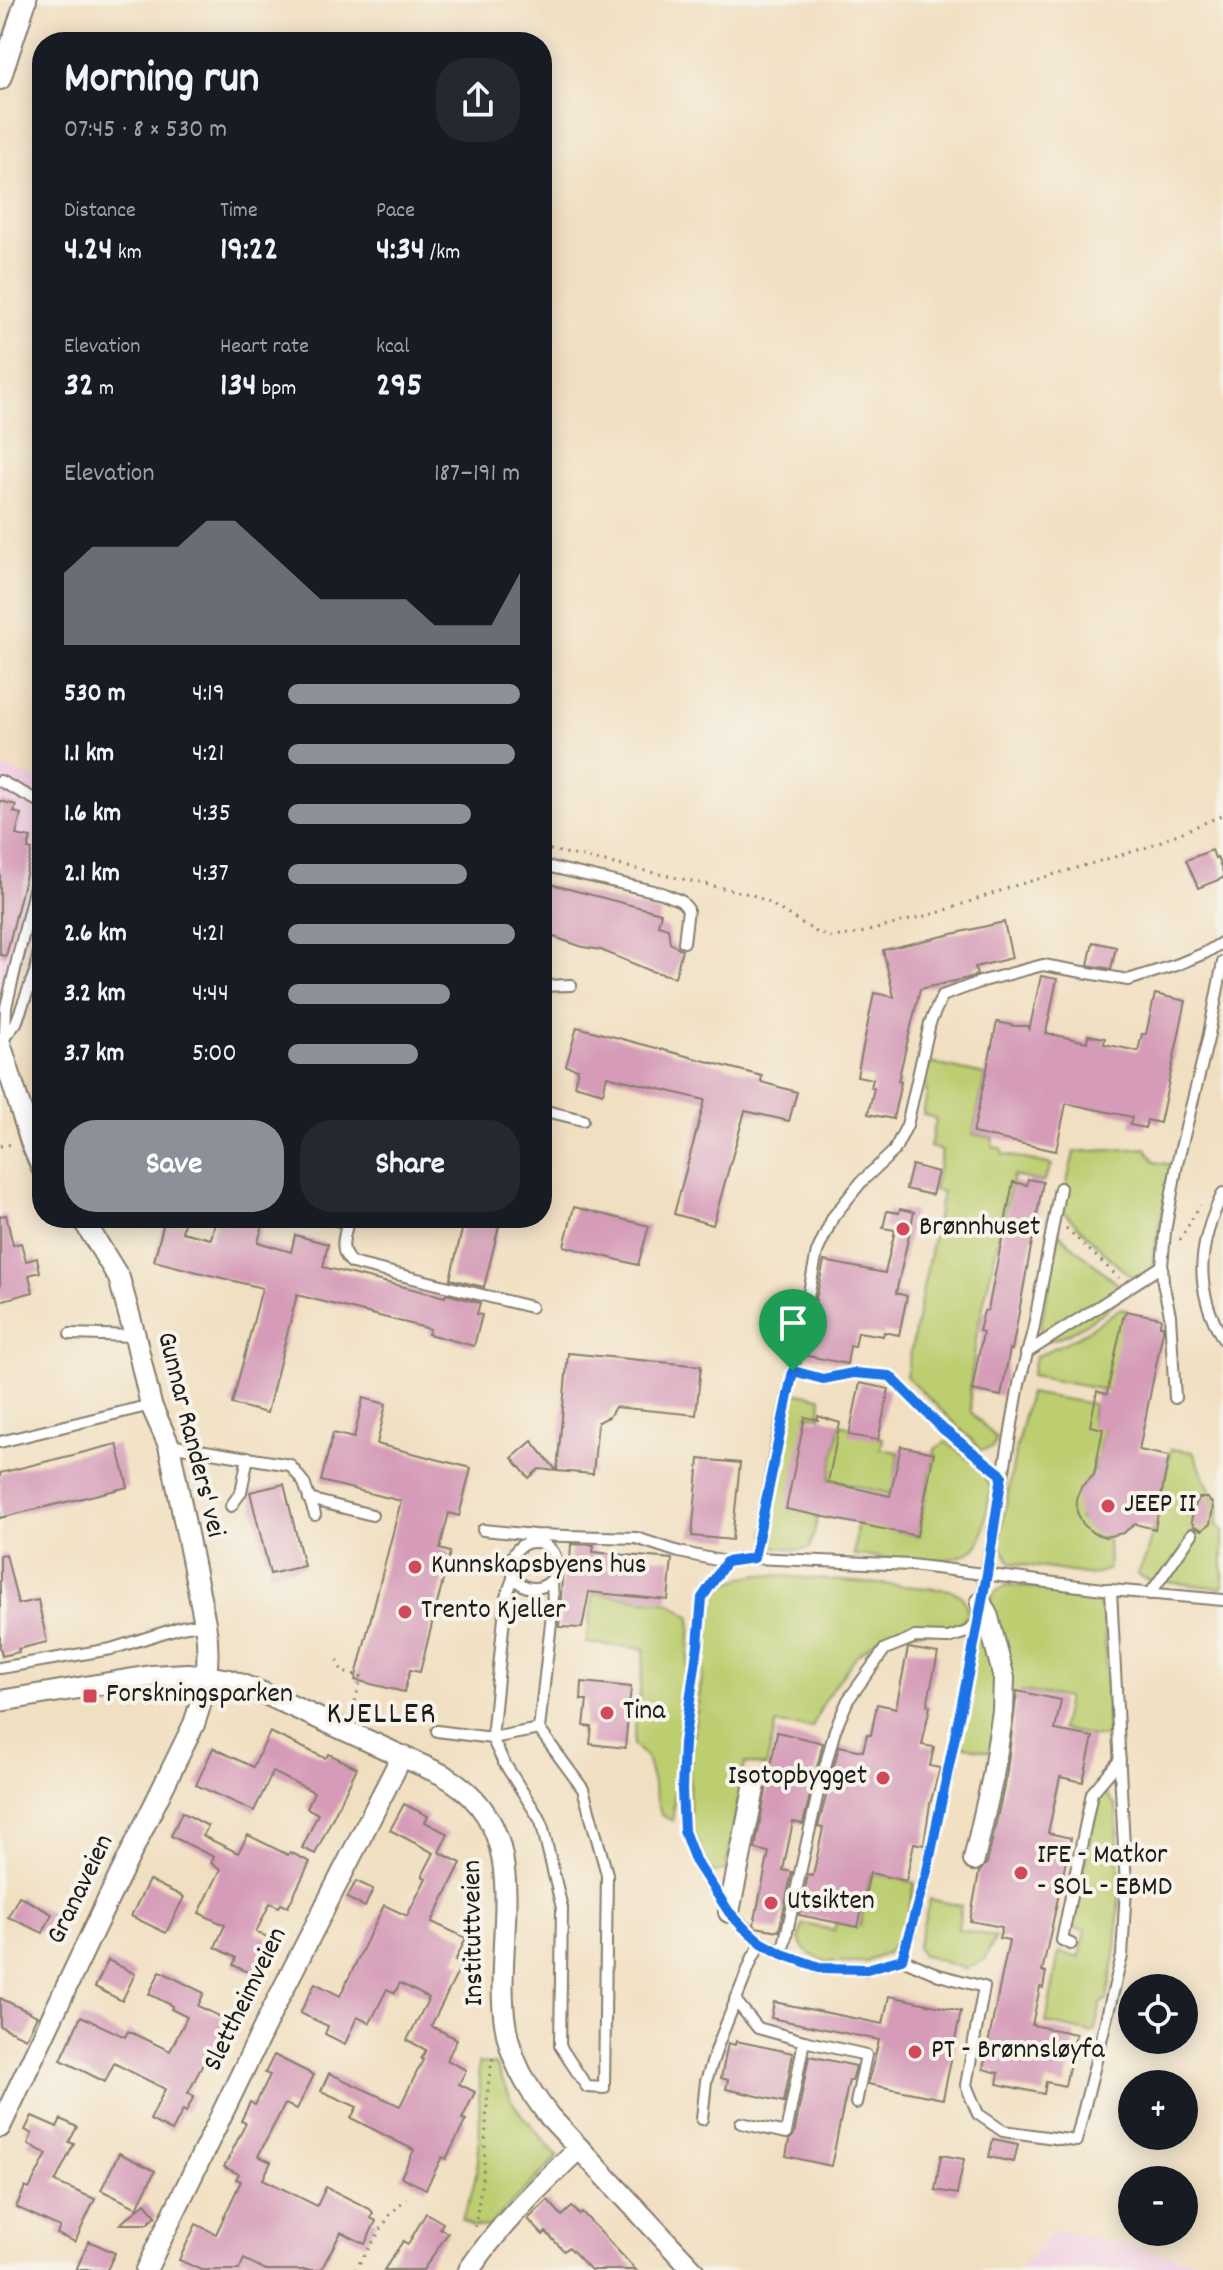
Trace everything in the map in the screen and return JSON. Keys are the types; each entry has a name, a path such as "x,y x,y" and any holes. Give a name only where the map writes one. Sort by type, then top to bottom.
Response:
{"street":[{"path":"0,79 26,0"},
{"path":"2,1040 32,1144"},
{"name":"Gunnar Randers' vei","path":"89,1228 119,1278 151,1405 169,1445 209,1645 207,1676"},
{"path":"974,1860 993,1776 1003,1711 1004,1678 988,1617 980,1612"},
{"name":"Instituttveien","path":"0,1701 151,1676 187,1674 229,1680 402,1756 463,1788 482,1807 494,1827 504,1863 503,2000 508,2040 517,2066 549,2116 693,2270"},
{"name":"Granaveien","path":"0,2127 185,1745 200,1708 207,1676"},
{"name":"Slettheimveien","path":"146,2270 274,2007 402,1756"},
{"path":"729,1912 756,1779"},
{"path":"469,2270 487,2242 579,2148"}],"lane":[{"path":"0,781 32,798"},
{"path":"552,867 662,893 681,901 688,909 684,942"},
{"path":"2,1040 6,1007 32,899"},
{"path":"754,1558 817,1252 833,1217 862,1181 894,1151 907,1125 930,1023 942,996 1043,965 1128,980 1176,965 1223,942"},
{"path":"1175,1398 1170,1315 1163,1283 1165,1232 1177,1164 1208,1039 1223,962"},
{"path":"2,1040 16,1023 32,985"},
{"path":"552,986 571,985"},
{"path":"552,1112 583,1120"},
{"path":"902,1959 927,1871 980,1612 1002,1475 1060,1188"},
{"path":"1223,1193 1209,1222 1201,1267 1205,1296 1223,1339"},
{"path":"346,1228 342,1246 345,1257 352,1263 531,1307"},
{"path":"1026,1353 1162,1266"},
{"path":"70,1334 135,1336"},
{"path":"793,1371 823,1379 853,1373 890,1376 943,1429 1002,1475"},
{"path":"0,1442 151,1405"},
{"path":"169,1445 290,1465 304,1483 315,1515"},
{"path":"231,1506 241,1492 248,1457"},
{"path":"309,1499 372,1515"},
{"path":"483,1530 534,1538 636,1538 679,1552 726,1562 754,1558 911,1565 1111,1590 1223,1600"},
{"path":"1150,1594 1192,1534"},
{"path":"534,1538 555,1554 557,1569 552,1581 553,1605 539,1729 583,1789 607,1874 604,2088 587,2087 560,2046 562,1908 541,1821 492,1738 506,1597 514,1576 511,1561 514,1553 534,1538"},
{"path":"726,1562 702,1598 684,1743 684,1831 695,1860 729,1912 762,1943 782,1954 822,1968 867,1969 902,1959 939,1975 984,1987 966,2085 978,2114 1003,2131 1076,2141 1122,1956 1126,1887 1111,1590"},
{"path":"514,1576 524,1586 534,1588 552,1581"},
{"path":"782,1954 817,1797 835,1730 848,1700 885,1649 915,1637 948,1638 967,1632 980,1612"},
{"path":"0,1668 111,1649 181,1627 205,1623"},
{"path":"437,1731 492,1738 539,1729"},
{"path":"1071,1944 1062,1940 1092,1793 1120,1760"},
{"path":"702,2119 706,2081 735,2000 762,1943"},
{"path":"735,2000 758,2028 866,2055 856,2103"},
{"path":"741,2123 786,2133 804,2041"}],"path":[{"path":"552,850 750,894 818,933 831,937 857,934 940,912 1017,885 1142,849 1223,815"},
{"path":"1162,1266 1172,1256 1204,1199"},
{"path":"1054,1218 1130,1287"},
{"path":"338,1660 342,1672 361,1676 351,1719"},
{"path":"474,2235 484,2166 489,2071 496,2054"},
{"path":"355,2270 390,2215 406,2198"}],"shaded area":[{"path":"0,766 32,777 32,922 7,1026 0,1027"},
{"path":"1056,2229 1118,2243 1118,2246 1131,2246 1223,2267 1223,2270 1018,2270"}],"green space":[{"path":"930,1063 985,1075 973,1134 993,1138 992,1146 1003,1149 1002,1154 1052,1165 1043,1182 1013,1176 977,1332 970,1391 971,1412 996,1438 992,1448 982,1450 906,1376 942,1192 934,1190 942,1151 930,1147 936,1119 923,1114 927,1095 924,1077"},
{"path":"1146,1148 1155,1162 1173,1165 1153,1255 1152,1273 1137,1281 1061,1209 1074,1152"},
{"path":"1059,1234 1128,1293 1074,1331 1037,1343"},
{"path":"1121,1308 1126,1309 1110,1391 1031,1376 1035,1357 1079,1336"},
{"path":"798,1393 821,1397 820,1416 808,1415 788,1505 819,1513 810,1548 798,1550 772,1546 765,1533 791,1399"},
{"path":"1029,1393 1093,1404 1091,1422 1104,1424 1096,1467 1078,1494 1080,1519 1108,1539 1109,1569 1091,1575 1011,1563 999,1543"},
{"path":"840,1424 851,1427 850,1432 883,1438 881,1449 899,1452 892,1494 829,1480"},
{"path":"946,1442 976,1464 991,1487 980,1542 958,1557 941,1560 854,1555 857,1522 918,1536 935,1449"},
{"path":"1171,1449 1193,1452 1218,1507 1217,1525 1223,1529 1223,1586 1220,1588 1149,1580 1137,1575 1146,1557"},
{"path":"759,1574 951,1590 962,1596 968,1611 960,1627 884,1635 857,1655 825,1699 812,1728 776,1724 766,1767 745,1763 726,1870 713,1873 694,1829 689,1802 693,1733 711,1612 716,1595 724,1586"},
{"path":"1007,1585 1092,1594 1104,1614 1108,1736 1061,1729 1067,1698 1022,1691 1019,1702 1010,1700 990,1604 993,1594"},
{"path":"594,1593 670,1603 691,1617 673,1821 661,1815 646,1757 633,1745 645,1649 586,1643"},
{"path":"992,1631 1004,1678 990,1752 953,1743 975,1638"},
{"path":"1106,1793 1116,1807 1120,1886 1116,1950 1107,1999 1101,2004 1095,2030 1091,2033 1046,2023 1059,1952 1080,1958 1085,1930 1070,1928 1100,1795"},
{"path":"871,1873 915,1883 903,1935 887,1953 866,1962 825,1962 808,1953 799,1940 803,1924 834,1930 836,1922 860,1926"},
{"path":"930,1899 961,1906 958,1929 996,1937 984,1960 965,1969 922,1955 917,1947"},
{"path":"478,2063 495,2064 515,2106 558,2157 488,2227 472,2226 461,2219 469,2201 478,2163"}],"building":[{"path":"0,801 16,805 14,812 21,814 16,835 31,838 28,849 32,850 6,956 0,955"},
{"path":"1212,850 1223,878 1198,888 1186,860"},
{"path":"552,885 661,913 658,925 668,928 670,943 682,950 675,977 651,971 601,950 552,936"},
{"path":"1004,922 1012,958 975,967 977,975 920,989 898,1081 901,1082 893,1119 868,1114 873,1079 857,1076 874,993 894,997 883,950"},
{"path":"1093,942 1116,947 1111,969 1088,965"},
{"path":"1041,976 1057,979 1046,1033 1087,1042 1088,1035 1105,1038 1104,1044 1138,1051 1142,1034 1146,1034 1155,994 1186,1001 1160,1123 1147,1120 1145,1128 1130,1125 1132,1117 1066,1104 1056,1151 973,1133 997,1022 1028,1026 1029,1031"},
{"path":"577,1027 762,1076 761,1082 797,1092 789,1121 745,1111 713,1225 674,1214 705,1100 607,1076 603,1093 574,1085 578,1069 566,1066"},
{"path":"912,1165 938,1172 932,1195 906,1189"},
{"path":"1028,1179 1043,1182 1001,1396 972,1390 983,1332 979,1331 984,1311 988,1310 1013,1182 1027,1185"},
{"path":"574,1207 649,1226 638,1265 564,1246"},
{"path":"900,1209 914,1212 896,1293 907,1296 899,1335 858,1332 855,1347 850,1346 847,1364 804,1355 824,1261 885,1273 895,1230 883,1228 887,1211 899,1213"},
{"path":"6,1215 13,1245 21,1243 26,1261 37,1258 40,1272 29,1275 33,1292 0,1301 0,1216"},
{"path":"162,1228 183,1228 182,1232 211,1239 214,1228 262,1228 258,1242 291,1252 295,1235 328,1244 323,1267 480,1303 477,1314 482,1315 474,1346 428,1334 430,1329 297,1295 267,1413 232,1404 262,1288 154,1261"},
{"path":"463,1228 499,1228 484,1287 450,1279"},
{"path":"1126,1311 1161,1318 1163,1331 1139,1450 1169,1456 1155,1529 1135,1524 1123,1533 1105,1537 1093,1533 1083,1524 1077,1512 1076,1499 1081,1487 1094,1475 1103,1429 1090,1426 1097,1391 1107,1394"},
{"path":"568,1353 701,1366 696,1415 615,1407 609,1417 598,1422 593,1474 557,1471"},
{"path":"860,1383 889,1389 878,1440 849,1435"},
{"name":"Kunnskapsbyens hus","path":"363,1398 386,1404 377,1444 471,1468 459,1516 449,1513 444,1532 440,1549 450,1552 420,1672 410,1670 404,1692 355,1680 401,1501 321,1481 333,1433 354,1438"},
{"path":"818,1416 840,1423 828,1482 890,1496 901,1446 934,1453 917,1536 786,1509 805,1417 818,1420"},
{"path":"532,1441 557,1471 539,1469 529,1478 512,1458"},
{"path":"117,1444 128,1487 0,1518 0,1473"},
{"path":"699,1459 740,1463 732,1540 692,1536"},
{"path":"284,1484 304,1566 270,1574 250,1492"},
{"path":"1199,1498 1207,1498 1213,1508 1210,1524 1202,1530 1191,1521"},
{"path":"571,1544 594,1545 593,1552 672,1559 668,1600 589,1592 582,1628 559,1627 563,1562 570,1562"},
{"path":"6,1554 18,1604 38,1600 47,1642 2,1656 0,1555"},
{"name":"Isotopbygget","path":"908,1648 938,1653 922,1745 934,1747 930,1766 940,1768 930,1804 924,1845 914,1843 906,1881 870,1873 858,1927 799,1915 808,1875 813,1876 823,1828 818,1827 839,1746 863,1751 867,1734 871,1735 877,1704 896,1708"},
{"name":"Tina","path":"582,1682 631,1687 625,1748 590,1744 592,1727 584,1726 587,1700 581,1700"},
{"name":"IFE - Matkor - SOL - EBMD","path":"1017,1691 1061,1700 1055,1730 1093,1737 1083,1782 1060,1777 1048,1833 1071,1838 1042,1972 1046,1972 1043,1988 1040,1987 1032,2025 1076,2034 1065,2086 1046,2082 1044,2094 997,2084 999,2073 983,2069 1009,1940 999,1938 1002,1927 970,1921 979,1872 987,1863 1006,1778"},
{"path":"270,1732 325,1758 329,1754 357,1768 315,1854 302,1848 318,1814 307,1808 314,1792 273,1772 254,1811 196,1785 213,1748 253,1767"},
{"path":"777,1732 823,1743 803,1824 793,1822 783,1870 792,1872 779,1931 754,1924 769,1852 755,1849"},
{"path":"404,1804 428,1816 425,1822 448,1834 439,1852 461,1863 432,1922 466,1938 455,1961 462,1964 431,2026 457,2039 447,2060 466,2070 459,2084 475,2092 462,2119 466,2120 426,2189 401,2177 414,2150 351,2118 357,2107 321,2091 329,2073 400,2106 426,2050 407,2040 429,1998 400,1983 395,1993 387,1989 370,2023 357,2017 345,2044 325,2034 328,2026 300,2013 315,1983 340,1996 384,1905 407,1916 426,1878 422,1876 434,1853 390,1830"},
{"path":"182,1812 208,1826 203,1836 238,1853 248,1835 310,1862 288,1907 270,1903 256,1932 272,1939 254,1975 233,1965 236,1958 215,1947 225,1925 199,1913 221,1869 211,1863 214,1857 171,1836"},
{"path":"149,1880 184,1897 166,1933 131,1916"},
{"path":"356,1881 373,1889 365,1907 347,1898"},
{"path":"19,1896 52,1914 43,1933 8,1917"},
{"path":"108,1960 135,1974 122,2001 95,1987"},
{"path":"160,1971 204,1993 198,2006 225,2019 223,2022 230,2025 212,2061 206,2058 188,2093 194,2096 172,2131 150,2120 165,2089 114,2063 105,2082 61,2060 81,2016 125,2037 128,2031 170,2051 187,2017 149,1994"},
{"name":"PT - Brønnsløyfa","path":"889,1996 961,2011 943,2099 868,2084 879,2040 771,2018 774,2002 883,2024"},
{"path":"0,1998 37,2016 26,2038 0,2026"},
{"path":"736,2041 793,2053 784,2102 726,2089 728,2080 721,2078 728,2043 735,2045"},
{"path":"274,2055 314,2075 297,2109 285,2104 258,2156 271,2162 263,2179 317,2206 326,2187 370,2209 373,2213 371,2218 376,2221 365,2244 341,2232 321,2270 266,2270 244,2259 239,2270 201,2270 179,2260 196,2224 216,2234 241,2181 236,2179 239,2174 224,2167 246,2123 241,2121 250,2102 255,2105 270,2075 265,2073"},
{"path":"809,2056 856,2066 852,2081 849,2080 831,2166 786,2156 789,2140 794,2135"},
{"path":"32,2116 57,2127 61,2119 77,2127 69,2142 74,2144 55,2182 95,2199 75,2242 57,2234 60,2227 16,2207 47,2154 28,2144 32,2134 25,2130"},
{"path":"993,2139 1018,2144 1014,2162 989,2157"},
{"path":"119,2153 155,2171 137,2208 101,2190"},
{"path":"941,2155 964,2159 957,2194 935,2190"},
{"path":"548,2200 562,2216 572,2207 579,2214 582,2212 636,2270 591,2270 569,2247 564,2251 546,2232 543,2235 528,2219"},
{"path":"145,2203 156,2216 147,2224 120,2224"},
{"path":"426,2213 443,2223 440,2228 448,2233 423,2270 384,2270 403,2241 408,2244"},
{"path":"89,2241 115,2253 107,2270 76,2270"}],"place":[{"name":"Brønnhuset","path":"903,1229"},
{"name":"JEEP II","path":"1108,1506"},
{"name":"Kunnskapsbyens hus","path":"415,1567"},
{"name":"Trento Kjeller","path":"405,1612"},
{"name":"Forskningsparken","path":"90,1696"},
{"name":"Tina","path":"607,1713"},
{"name":"Isotopbygget","path":"883,1778"},
{"name":"IFE - Matkor - SOL - EBMD","path":"1021,1873"},
{"name":"Utsikten","path":"771,1903"},
{"name":"PT - Brønnsløyfa","path":"915,2052"}],"district":[{"name":"KJELLER","path":"382,1716"}],"route":[{"path":"793,1371 823,1379 853,1373 890,1376 922,1411 970,1453 1002,1475 979,1622 927,1871 902,1959 867,1969 822,1968 782,1954 762,1943 729,1912 695,1860 684,1831 684,1743 702,1598 726,1562 754,1558 793,1371"}]}
